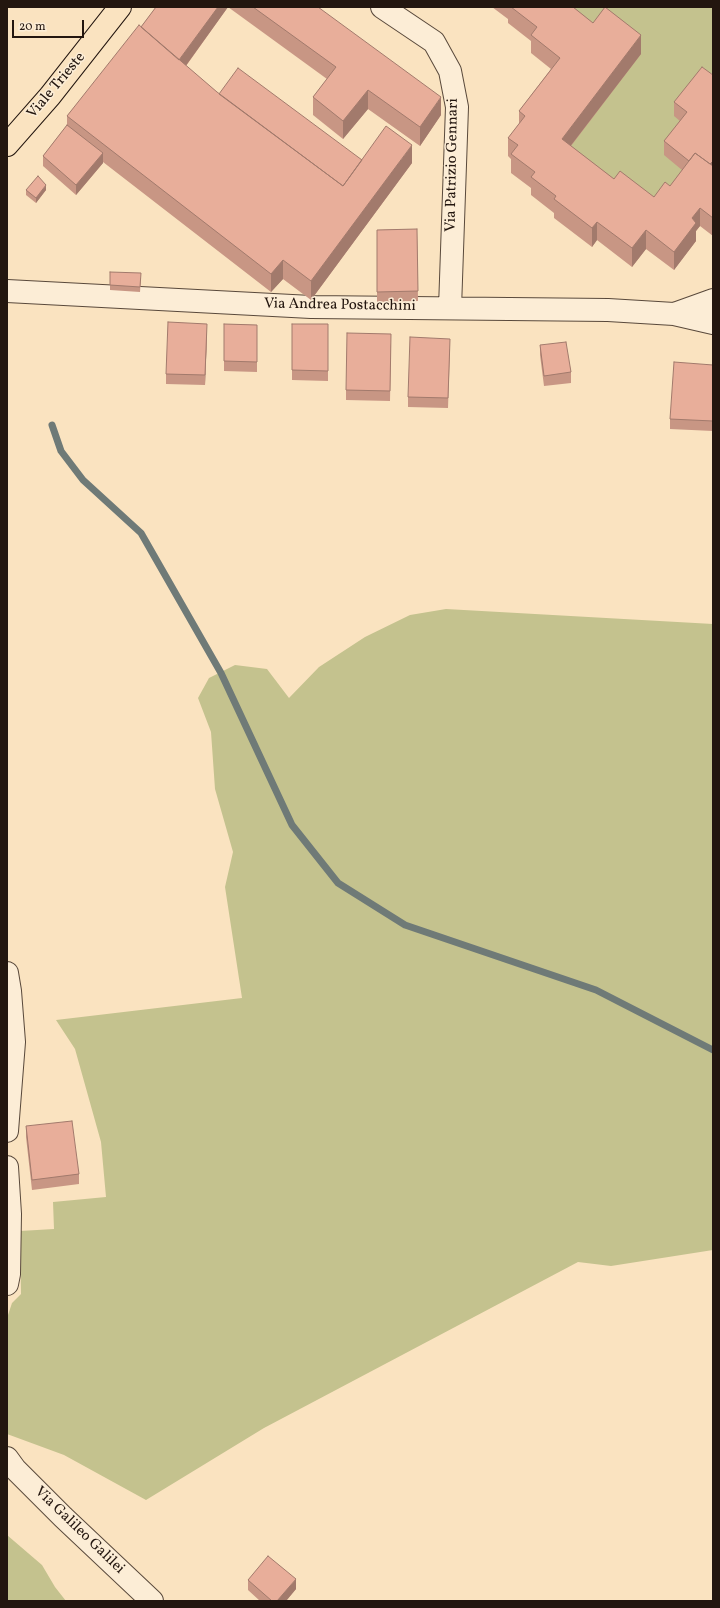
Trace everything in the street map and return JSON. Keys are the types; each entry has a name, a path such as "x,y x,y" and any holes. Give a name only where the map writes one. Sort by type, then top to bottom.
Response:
{"main road":[{"name":"Viale Trieste","path":"7,145 50,96 120,7"}],"street":[{"name":"Via Patrizio Gennari","path":"389,9 434,42 450,70 456,107 450,308"},
{"name":"Via Andrea Postacchini","path":"7,291 311,307 608,310 674,314"},
{"path":"674,314 713,300"},
{"path":"674,314 713,323"},
{"path":"7,973 14,1042 7,1131"},
{"path":"7,1167 10,1214 9,1274 7,1284"},
{"name":"Via Galileo Galilei","path":"7,1458 15,1469 63,1517 152,1601"}],"shaded area":[{"path":"571,7 713,7 713,72 702,81 687,126 691,177 654,215 562,157 593,41"},
{"path":"446,609 713,624 713,1250 611,1266 578,1262 264,1428 146,1500 64,1455 7,1434 7,1318 12,1303 21,1294 20,1231 54,1229 53,1202 106,1197 101,1142 75,1049 56,1020 242,998 225,887 233,852 215,789 211,732 198,698 209,678 235,665 267,669 289,698 319,667 365,637 410,615"},
{"path":"7,1535 42,1565 55,1587 66,1601 7,1601"}],"building":[{"path":"156,7 218,7 179,60 141,27"},
{"path":"253,7 318,7 441,97 420,127 368,90 343,121 313,97 336,67"},
{"path":"511,7 573,7 593,23 605,7 641,35 562,139 614,179 620,171 654,197 665,182 670,186 695,153 713,166 713,218 700,208 692,218 696,223 674,252 646,230 632,248 597,222 592,228 554,199 556,196 531,177 535,172 511,154 518,145 508,138 525,116 519,111 560,58 531,35 537,27"},
{"path":"139,25 217,92 343,186 386,126 412,145 311,281 283,260 271,274 67,116"},
{"path":"702,67 713,75 713,161 710,164 695,153 689,161 664,141 687,112 674,102"},
{"path":"238,68 362,160 343,186 219,94"},
{"path":"67,125 103,153 76,185 43,156"},
{"path":"38,176 46,185 36,198 26,190"},
{"path":"417,229 418,291 377,292 377,230"},
{"path":"110,272 141,273 140,287 110,285"},
{"path":"168,322 207,324 205,375 166,374"},
{"path":"224,324 257,325 257,362 224,361"},
{"path":"292,324 328,324 328,371 292,370"},
{"path":"347,333 391,334 390,391 346,390"},
{"path":"410,337 450,339 448,398 408,397"},
{"path":"566,342 571,372 544,376 540,345"},
{"path":"674,362 713,365 713,421 670,419"},
{"path":"72,1121 79,1174 32,1180 26,1126"},
{"path":"268,1556 296,1579 277,1601 272,1601 248,1580"}],"waterway":[{"path":"52,425 61,451 83,480 141,533 221,673 292,825 338,883 405,925 596,990 713,1050"}]}
